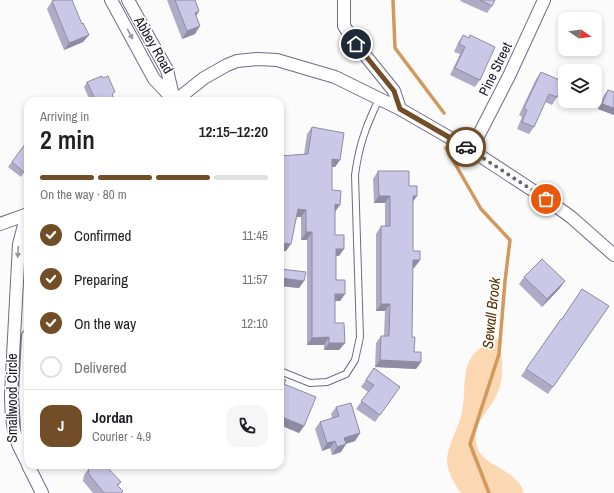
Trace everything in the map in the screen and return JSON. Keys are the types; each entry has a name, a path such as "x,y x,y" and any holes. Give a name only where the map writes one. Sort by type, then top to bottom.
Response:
{"street":[{"name":"Abbey Road","path":"111,0 154,79 171,97"},
{"name":"Abbey Road","path":"128,0 167,70 174,97"},
{"path":"344,0 344,26 356,44 394,91 400,109"},
{"name":"Pine Street","path":"471,150 509,76 544,0"},
{"path":"180,97 204,78 227,65 238,61 257,59 277,60 334,77 400,109 471,150 571,217 614,255"},
{"path":"0,224 24,216"},
{"name":"Smallwood Circle","path":"24,228 19,244 11,394 11,410 14,433 24,457"},
{"name":"Smallwood Circle","path":"30,469 42,493"}],"lane":[{"path":"138,49 151,41"},
{"path":"284,373 310,383 326,382 346,374 355,360 360,337 355,175 357,157 362,137 379,99"},
{"path":"11,394 24,394"}],"shaded area":[{"path":"497,339 500,343 502,361 501,383 496,396 479,423 476,438 477,447 480,454 492,464 514,478 524,493 461,493 453,481 447,460 449,448 462,410 467,367 471,358 477,351 484,345"}],"building":[{"path":"72,0 82,24 83,23 89,35 69,43 52,1"},
{"path":"175,0 195,0 199,11 195,13 200,26 187,31"},
{"path":"480,0 495,0 492,6"},
{"path":"463,35 469,38 470,35 495,47 480,80 455,68 465,47 459,44"},
{"path":"541,72 558,79 557,97 549,94 534,127 522,122 527,110 524,108"},
{"path":"102,76 103,78 108,76 115,92 112,94 113,97 94,97 87,82"},
{"path":"608,90 614,92 614,108 602,104"},
{"path":"312,127 344,133 340,160 332,159 332,190 341,191 340,205 335,204 335,235 344,235 344,249 336,249 336,280 345,280 345,294 335,294 335,323 344,323 345,343 329,343 329,337 312,338 312,232 306,232 306,210 298,209 291,244 285,243 284,250 284,156 308,154"},
{"path":"24,146 24,172 12,162"},
{"path":"378,171 409,171 409,186 417,186 417,196 413,196 413,251 420,251 420,260 413,260 412,337 415,337 414,352 421,352 421,362 380,360 381,336 389,336 390,304 381,304 381,226 390,226 390,196 379,196"},
{"path":"542,259 565,281 547,299 524,277"},
{"path":"284,269 306,272 304,281 284,278"},
{"path":"582,289 609,306 553,387 526,369"},
{"path":"374,368 400,387 380,415 361,401 374,385 366,380"},
{"path":"284,384 316,397 304,426 284,418"},
{"path":"351,403 360,433 344,438 346,444 337,447 335,441 327,443 320,422 339,416 336,407"},
{"path":"89,469 109,469 121,482 117,485 123,491 121,493 104,493 88,473"}],"waterway":[{"name":"Sewall Brook","path":"393,0 395,48 444,113"},
{"name":"Sewall Brook","path":"446,148 481,209 510,240 499,354 470,444 489,493"}],"way so far":[{"path":"466,147 546,199"}],"route":[{"path":"356,44 394,91 400,109 466,147"}]}
